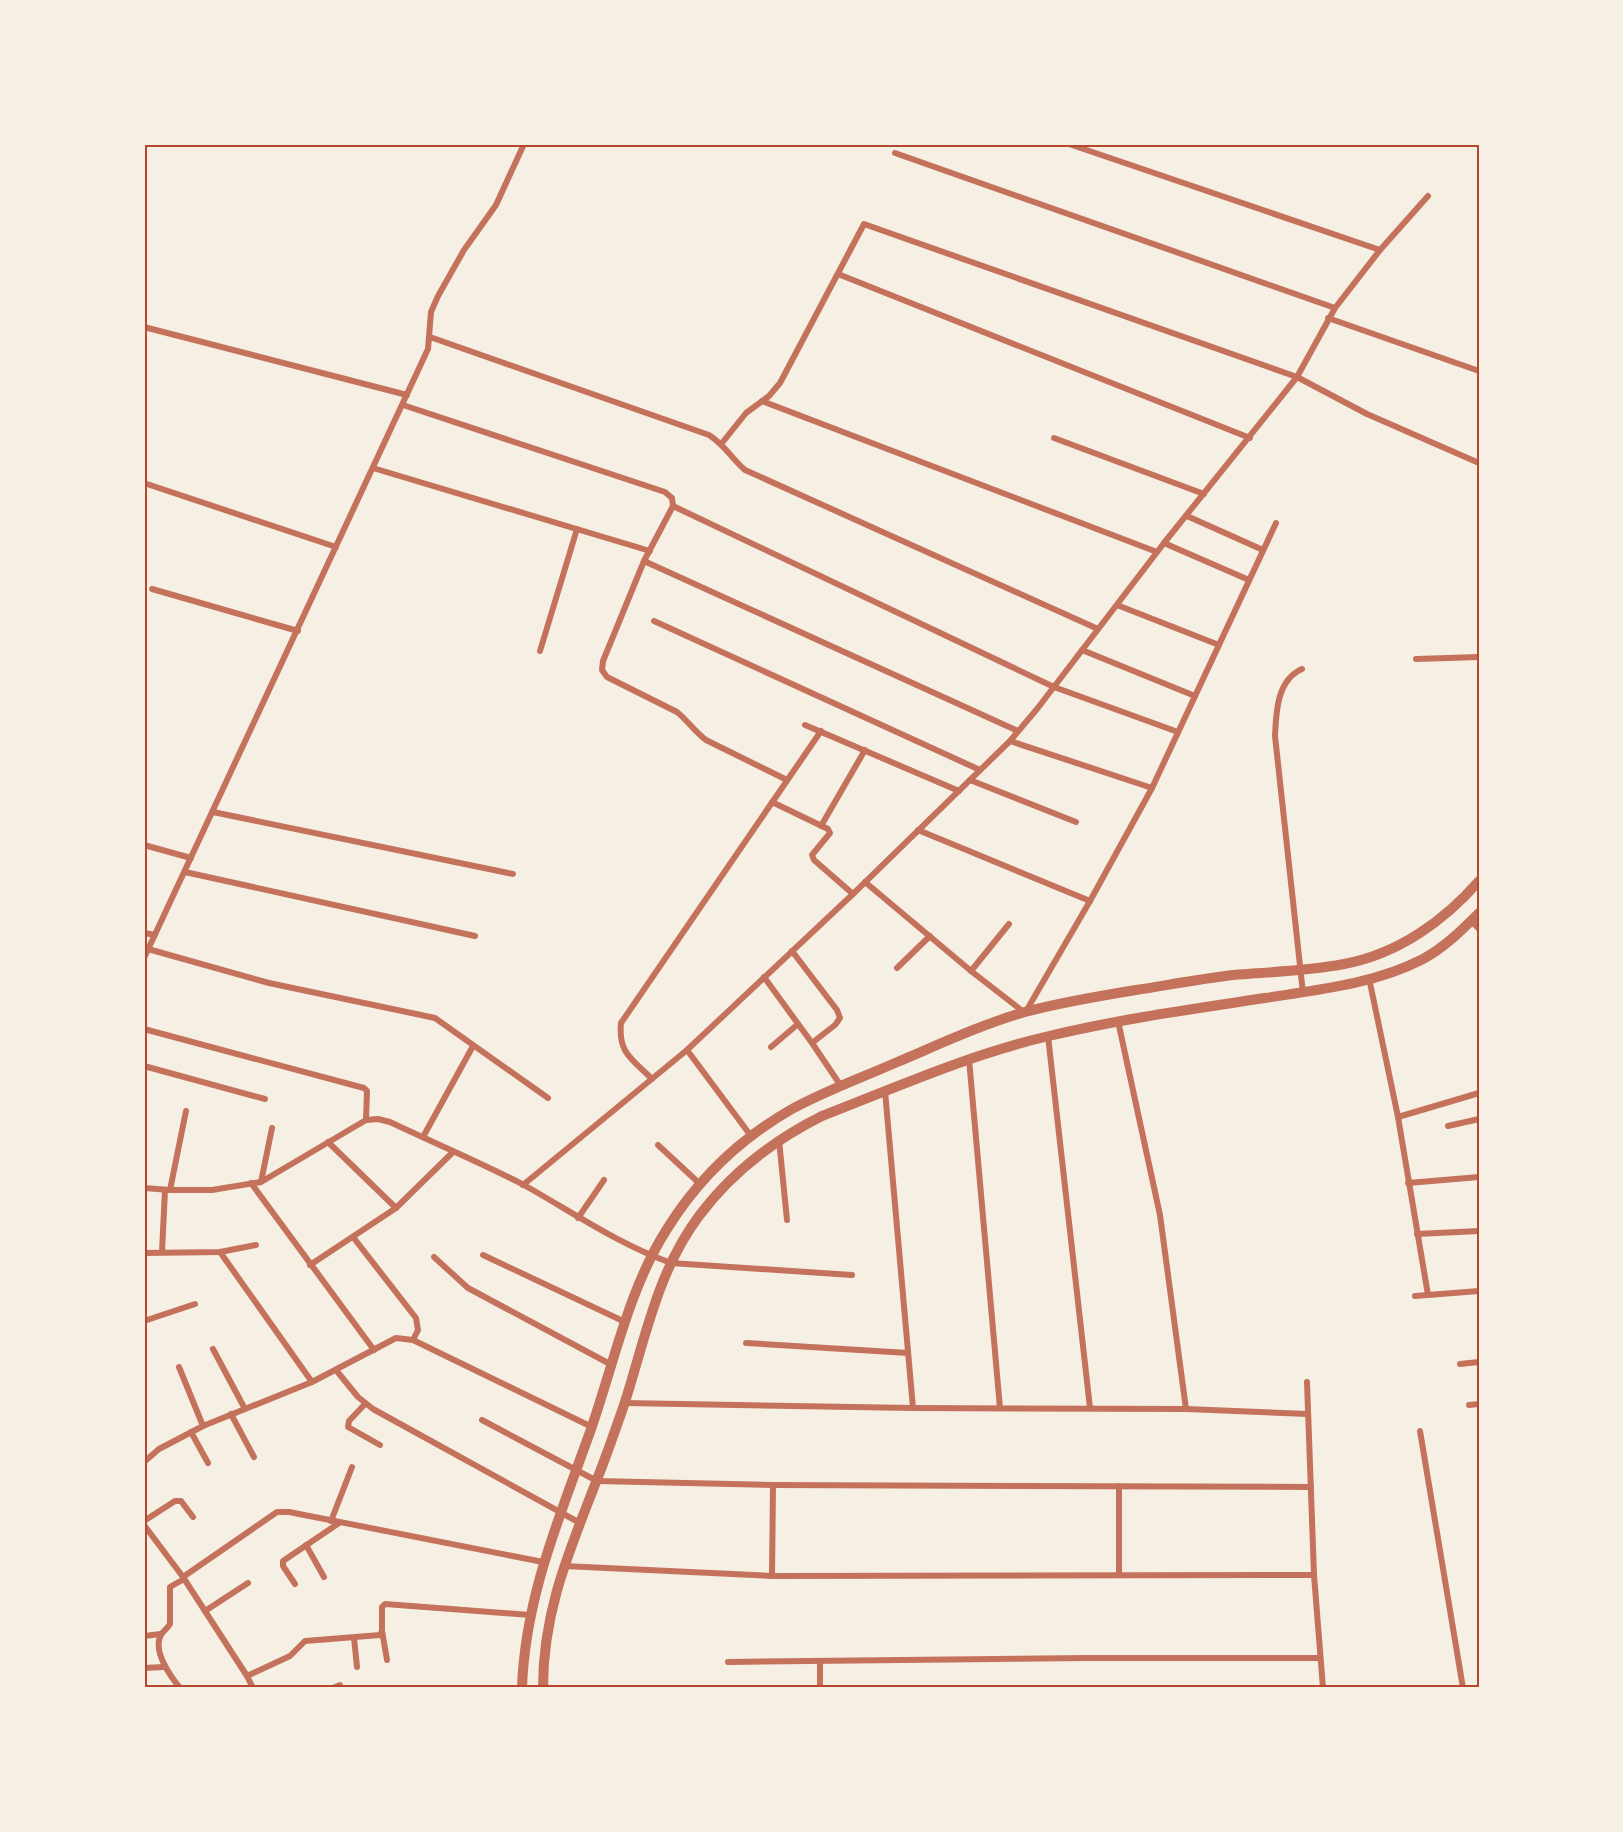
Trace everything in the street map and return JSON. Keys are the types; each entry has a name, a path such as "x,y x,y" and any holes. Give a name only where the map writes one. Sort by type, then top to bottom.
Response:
{"street":[{"path":"144,958 428,349 431,312 438,296 464,250 496,205 524,144"},
{"path":"1069,144 1380,250"},
{"path":"895,153 1335,308"},
{"path":"523,1185 687,1050 853,894 1010,741 1297,377 1335,308 1380,250 1428,196"},
{"path":"722,443 746,413 780,383 864,224 1297,377 1367,414 1479,463"},
{"path":"838,274 1250,438"},
{"path":"1328,318 1479,371"},
{"path":"144,327 407,395"},
{"path":"430,337 709,435 722,443 745,470 1098,629"},
{"path":"762,400 1157,552"},
{"path":"403,405 665,492 672,498 673,506 644,561 603,661 602,670 607,677 677,712 706,740 788,780"},
{"path":"1054,438 1204,494"},
{"path":"373,468 650,551"},
{"path":"144,483 336,547"},
{"path":"673,506 1054,687 1178,732"},
{"path":"1187,516 1263,550"},
{"path":"1024,1012 1090,901 1152,788 1276,523"},
{"path":"540,651 577,529"},
{"path":"1164,543 1249,580"},
{"path":"644,561 1018,731"},
{"path":"152,589 298,631"},
{"path":"1117,605 1219,645"},
{"path":"654,621 980,770"},
{"path":"1082,651 1195,696"},
{"path":"1416,659 1479,657"},
{"path":"1302,669 1288,679 1282,690 1276,714 1275,736 1303,993"},
{"path":"805,724 959,791"},
{"path":"652,1079 625,1053 619,1038 621,1023 821,731"},
{"path":"1010,741 1152,788"},
{"path":"821,826 865,750"},
{"path":"970,780 1076,822"},
{"path":"772,802 828,829 830,833 812,855 814,860 853,894"},
{"path":"213,812 513,874"},
{"path":"918,830 1090,901"},
{"path":"144,845 191,858"},
{"path":"185,872 475,936"},
{"path":"522,1688 530,1615 543,1562 592,1427 610,1364 651,1256 676,1214 700,1184 751,1136 794,1108 841,1086 968,1032 1024,1012 1090,998 1195,981 1345,964 1367,957 1400,944 1430,927 1449,912 1479,881"},
{"path":"865,882 971,971 1024,1012"},
{"path":"543,1688 544,1657 550,1615 563,1566 597,1481 670,1263 684,1238 717,1194 757,1156 779,1140 822,1116 969,1059 1048,1036 1118,1021 1303,993 1370,978 1425,958 1476,921"},
{"path":"971,971 1009,924"},
{"path":"144,933 155,935"},
{"path":"897,968 930,936"},
{"path":"148,949 269,983 435,1018 548,1098"},
{"path":"792,951 840,1017 835,1025 812,1043"},
{"path":"764,977 841,1086"},
{"path":"1370,978 1398,1117 1428,1295"},
{"path":"1118,1021 1160,1215 1186,1409"},
{"path":"771,1047 798,1024"},
{"path":"144,1029 364,1088 368,1095 366,1120"},
{"path":"1048,1036 1090,1408"},
{"path":"423,1137 473,1046"},
{"path":"687,1050 751,1136"},
{"path":"969,1059 1000,1408"},
{"path":"144,1066 265,1099"},
{"path":"885,1091 913,1408"},
{"path":"1398,1117 1479,1093"},
{"path":"162,1252 167,1190 186,1111"},
{"path":"144,1188 212,1190 261,1182 366,1120 378,1119 423,1137 523,1185 578,1218 651,1256 670,1263 852,1275"},
{"path":"1448,1126 1479,1119"},
{"path":"261,1182 272,1128"},
{"path":"779,1140 787,1220"},
{"path":"328,1142 396,1208"},
{"path":"658,1145 700,1184"},
{"path":"310,1265 396,1208 453,1152"},
{"path":"1408,1183 1479,1178"},
{"path":"578,1218 604,1180"},
{"path":"250,1183 374,1350"},
{"path":"1417,1234 1479,1231"},
{"path":"353,1237 416,1318 418,1330 413,1340"},
{"path":"144,1253 219,1252 256,1245"},
{"path":"219,1252 312,1382"},
{"path":"483,1255 625,1322"},
{"path":"434,1257 468,1288 610,1364"},
{"path":"1415,1296 1479,1291"},
{"path":"144,1322 195,1304"},
{"path":"144,1462 159,1449 203,1426 312,1382 396,1338 413,1340 592,1427"},
{"path":"746,1343 908,1353"},
{"path":"213,1349 245,1409"},
{"path":"1460,1364 1479,1362"},
{"path":"179,1367 203,1426"},
{"path":"336,1370 365,1404 580,1523"},
{"path":"1307,1382 1314,1575 1323,1688"},
{"path":"624,1403 913,1408 1186,1409 1308,1414"},
{"path":"365,1404 349,1421 348,1426 380,1445"},
{"path":"1469,1405 1479,1404"},
{"path":"231,1414 254,1457"},
{"path":"482,1420 597,1481 774,1485 1311,1487"},
{"path":"1420,1431 1463,1688"},
{"path":"191,1432 208,1463"},
{"path":"331,1521 352,1467"},
{"path":"772,1576 774,1485"},
{"path":"1119,1486 1119,1575"},
{"path":"192,1517 185,1504 175,1501 144,1523 248,1676 253,1688"},
{"path":"180,1688 164,1667 160,1647 161,1634 170,1624 170,1587 277,1512 289,1512 543,1562"},
{"path":"295,1584 283,1566 283,1561 339,1523"},
{"path":"144,1538 153,1534"},
{"path":"306,1545 324,1577"},
{"path":"563,1566 772,1576 1314,1575"},
{"path":"205,1611 249,1583"},
{"path":"387,1660 382,1631 382,1606 389,1604 530,1615"},
{"path":"248,1676 290,1656 305,1641 376,1636 382,1631"},
{"path":"144,1636 161,1634"},
{"path":"354,1638 357,1667"},
{"path":"728,1662 1320,1658"},
{"path":"820,1661 820,1688"},
{"path":"144,1668 164,1667"},
{"path":"333,1688 340,1686"}]}
